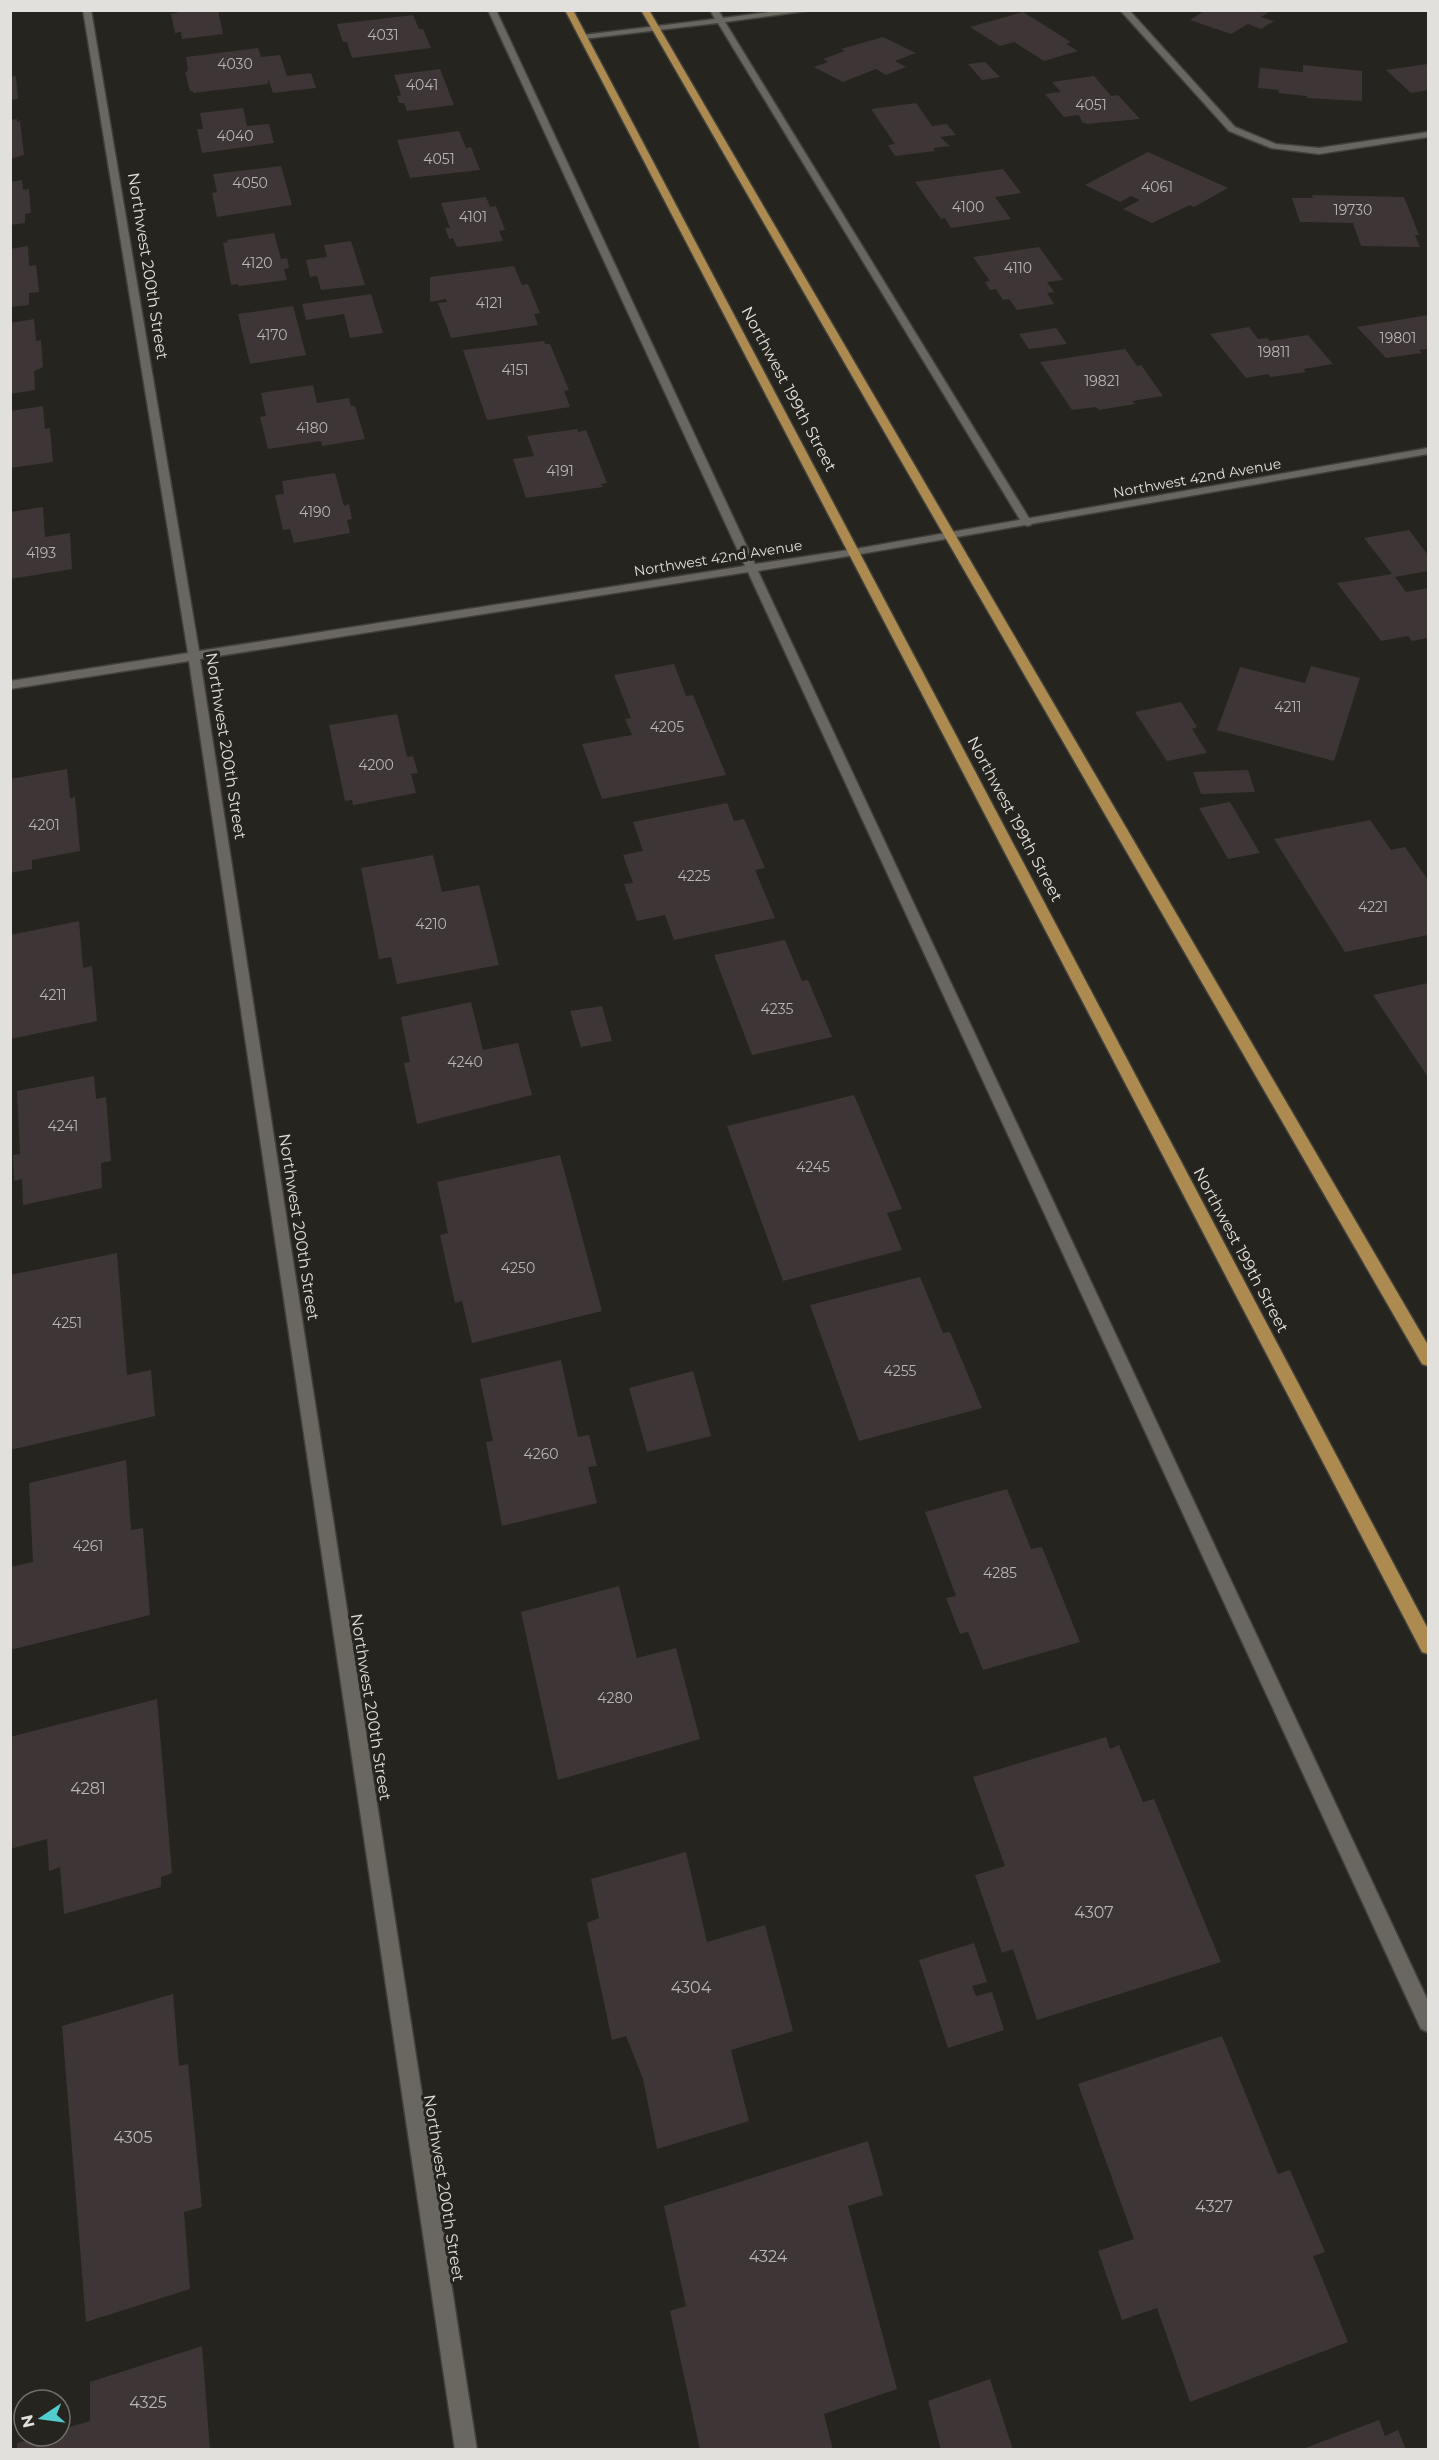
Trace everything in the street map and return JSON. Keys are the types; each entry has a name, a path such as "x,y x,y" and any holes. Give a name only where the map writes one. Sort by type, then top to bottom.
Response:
{"main road":[{"name":"Northwest 199th Street","path":"569,10 1428,1646"},
{"path":"645,10 1428,1359"}],"street":[{"name":"Northwest 200th Street","path":"87,10 194,655 466,2450"},
{"path":"492,10 1428,2022"},
{"path":"714,10 1027,523"},
{"path":"583,37 809,10"},
{"path":"1124,10 1232,129 1274,146 1319,151 1428,135"},
{"name":"Northwest 42nd Avenue","path":"10,685 855,552 1428,451"}],"building":[{"path":"176,10 218,10 223,34 182,39 181,32 175,33 171,14 177,13"},
{"path":"1206,10 1272,10 1261,17 1274,21 1261,29 1248,24 1231,34 1190,20"},
{"path":"1023,12 1071,42 1066,44 1078,51 1044,61 1014,42 1000,46 970,27"},
{"path":"413,15 419,29 423,29 431,48 352,58 347,42 343,42 337,24"},
{"path":"883,37 916,53 895,61 906,67 886,75 876,69 843,82 814,67 828,62 823,59 845,51 841,49"},
{"path":"258,48 261,57 280,55 287,76 311,73 316,88 273,93 268,78 268,84 193,93 190,91 185,72 188,71 186,57"},
{"path":"985,62 1000,77 982,80 968,64"},
{"path":"1428,64 1428,90 1411,93 1386,70"},
{"path":"1303,65 1362,71 1362,101 1307,98 1307,96 1278,93 1279,90 1258,88 1260,68 1303,72"},
{"path":"440,69 454,105 407,111 404,103 399,103 397,96 401,95 394,75"},
{"path":"16,76 18,99 10,100 10,77"},
{"path":"1094,76 1111,96 1118,95 1140,119 1087,124 1082,122 1079,115 1064,117 1045,94 1061,92 1052,82"},
{"path":"916,103 932,126 947,124 956,135 940,137 950,146 933,148 935,151 895,156 888,145 895,144 871,109"},
{"path":"243,108 247,126 269,124 274,143 202,153 197,129 203,129 200,113"},
{"path":"17,119 17,122 20,121 24,155 10,159 10,120"},
{"path":"459,131 466,148 471,147 480,170 410,178 397,140"},
{"path":"1148,152 1228,188 1194,207 1190,205 1152,223 1123,209 1140,200 1131,196 1120,202 1085,185"},
{"path":"281,166 292,205 217,217 212,193 217,192 213,174"},
{"path":"1003,169 1021,193 995,197 1011,219 951,228 945,218 941,219 915,182"},
{"path":"22,180 23,190 29,189 31,213 25,214 25,223 10,225 10,182"},
{"path":"1312,195 1404,197 1419,235 1415,235 1420,247 1361,246 1353,223 1300,222 1292,198 1313,198"},
{"path":"486,197 490,207 496,206 505,230 499,231 503,241 457,247 453,238 449,239 445,228 450,228 441,203"},
{"path":"274,233 281,259 287,258 289,268 284,269 287,280 231,285 223,243 228,242 227,240"},
{"path":"351,241 365,285 321,290 317,276 310,277 306,260 327,257 324,245"},
{"path":"28,246 29,266 36,265 39,292 29,293 29,305 10,307 10,249"},
{"path":"1039,247 1063,280 1047,282 1054,292 1047,293 1054,304 1017,310 1009,299 1003,300 996,289 990,290 985,282 990,281 973,257"},
{"path":"514,266 522,285 528,284 540,313 534,314 538,325 451,338 438,303 447,302 446,299 430,302 430,277"},
{"path":"371,294 383,333 350,338 344,314 306,320 302,304"},
{"path":"293,306 306,355 250,364 238,314"},
{"path":"1428,315 1428,349 1419,350 1422,353 1386,358 1357,327"},
{"path":"34,319 36,341 41,340 43,367 34,371 35,390 10,394 10,323"},
{"path":"1249,327 1258,339 1267,338 1270,341 1308,335 1333,364 1303,369 1306,372 1246,378 1210,334"},
{"path":"1056,328 1067,344 1029,349 1019,334"},
{"path":"544,341 545,344 550,344 569,390 564,391 570,407 487,420 463,350"},
{"path":"1125,349 1137,366 1141,365 1163,396 1132,401 1135,404 1099,410 1096,407 1072,410 1040,362"},
{"path":"313,385 317,403 349,398 351,406 355,406 365,439 322,446 321,441 268,449 260,417 266,416 261,393"},
{"path":"43,406 45,429 50,428 53,462 10,468 10,411"},
{"path":"577,429 578,432 586,430 607,483 601,484 603,487 526,498 513,459 534,456 527,436"},
{"path":"335,473 344,506 349,504 352,519 347,520 350,533 294,543 290,529 283,530 275,495 284,494 282,481"},
{"path":"43,507 45,537 70,533 72,569 10,579 10,512"},
{"path":"1409,530 1428,555 1428,571 1395,577 1406,592 1428,588 1428,638 1412,641 1408,636 1381,641 1337,583 1392,574 1364,538"},
{"path":"674,664 686,696 693,695 726,775 602,799 582,744 632,735 625,719 631,718 614,675"},
{"path":"1311,666 1360,678 1334,761 1217,730 1240,667 1305,683"},
{"path":"1181,702 1197,727 1192,729 1207,753 1167,761 1135,712"},
{"path":"397,714 407,757 413,756 418,773 411,774 416,793 353,805 352,800 345,801 329,725"},
{"path":"67,769 70,798 75,797 80,851 32,860 32,869 10,873 10,779"},
{"path":"1248,770 1255,792 1201,794 1193,772"},
{"path":"1230,802 1260,853 1228,859 1199,808"},
{"path":"727,803 734,821 744,819 765,868 755,870 775,918 674,940 665,915 637,921 624,884 633,883 623,855 643,851 633,822"},
{"path":"1370,820 1391,850 1405,847 1428,880 1428,935 1345,952 1274,839"},
{"path":"433,855 442,892 479,885 499,965 397,984 391,957 379,959 361,868"},
{"path":"79,921 83,968 92,966 97,1021 10,1039 10,935"},
{"path":"785,940 802,981 808,980 832,1037 752,1055 714,955"},
{"path":"1428,983 1428,1077 1373,995"},
{"path":"471,1002 483,1050 518,1043 532,1095 417,1124 404,1063 410,1062 401,1017"},
{"path":"602,1006 612,1041 581,1047 570,1011"},
{"path":"94,1076 96,1099 106,1097 111,1161 101,1163 102,1188 23,1205 22,1179 14,1181 13,1155 20,1154 17,1091"},
{"path":"854,1095 902,1209 887,1213 902,1250 783,1281 727,1126"},
{"path":"560,1155 602,1311 472,1343 462,1301 455,1303 440,1235 448,1233 437,1182"},
{"path":"117,1253 127,1375 151,1370 155,1416 10,1450 10,1275"},
{"path":"920,1277 943,1333 950,1332 982,1408 859,1441 810,1305"},
{"path":"561,1360 578,1437 589,1435 597,1466 588,1467 597,1503 502,1526 486,1442 493,1441 480,1379"},
{"path":"693,1371 711,1436 647,1452 629,1388"},
{"path":"126,1460 131,1530 143,1528 150,1615 10,1650 10,1567 33,1562 29,1483"},
{"path":"1007,1489 1031,1549 1042,1547 1080,1642 983,1670 968,1632 960,1634 946,1598 956,1596 925,1512"},
{"path":"619,1586 637,1658 676,1648 700,1739 558,1780 521,1612"},
{"path":"157,1699 172,1873 161,1877 161,1887 64,1914 60,1867 49,1871 47,1839 10,1849 10,1737"},
{"path":"1106,1737 1110,1749 1119,1745 1143,1802 1154,1799 1221,1962 1037,2020 1013,1949 1002,1953 975,1875 1005,1866 973,1777"},
{"path":"686,1852 707,1942 765,1925 793,2031 731,2050 749,2121 657,2149 643,2079 626,2036 612,2040 587,1923 599,1918 591,1879"},
{"path":"974,1943 987,1982 972,1986 976,1996 992,1992 1004,2030 948,2048 919,1960"},
{"path":"173,1994 179,2066 188,2064 202,2207 184,2212 190,2289 86,2322 62,2026"},
{"path":"1222,2036 1278,2174 1290,2170 1325,2252 1313,2256 1348,2342 1190,2402 1157,2308 1122,2320 1098,2251 1134,2239 1078,2084"},
{"path":"868,2141 883,2195 848,2206 897,2389 824,2414 833,2450 700,2450 670,2311 686,2306 664,2206"},
{"path":"202,2346 210,2450 17,2450 17,2448 72,2448 72,2426 90,2421 90,2382"},
{"path":"990,2379 1013,2450 941,2450 928,2401"},
{"path":"1379,2420 1385,2436 1398,2430 1406,2450 1300,2450"}]}
